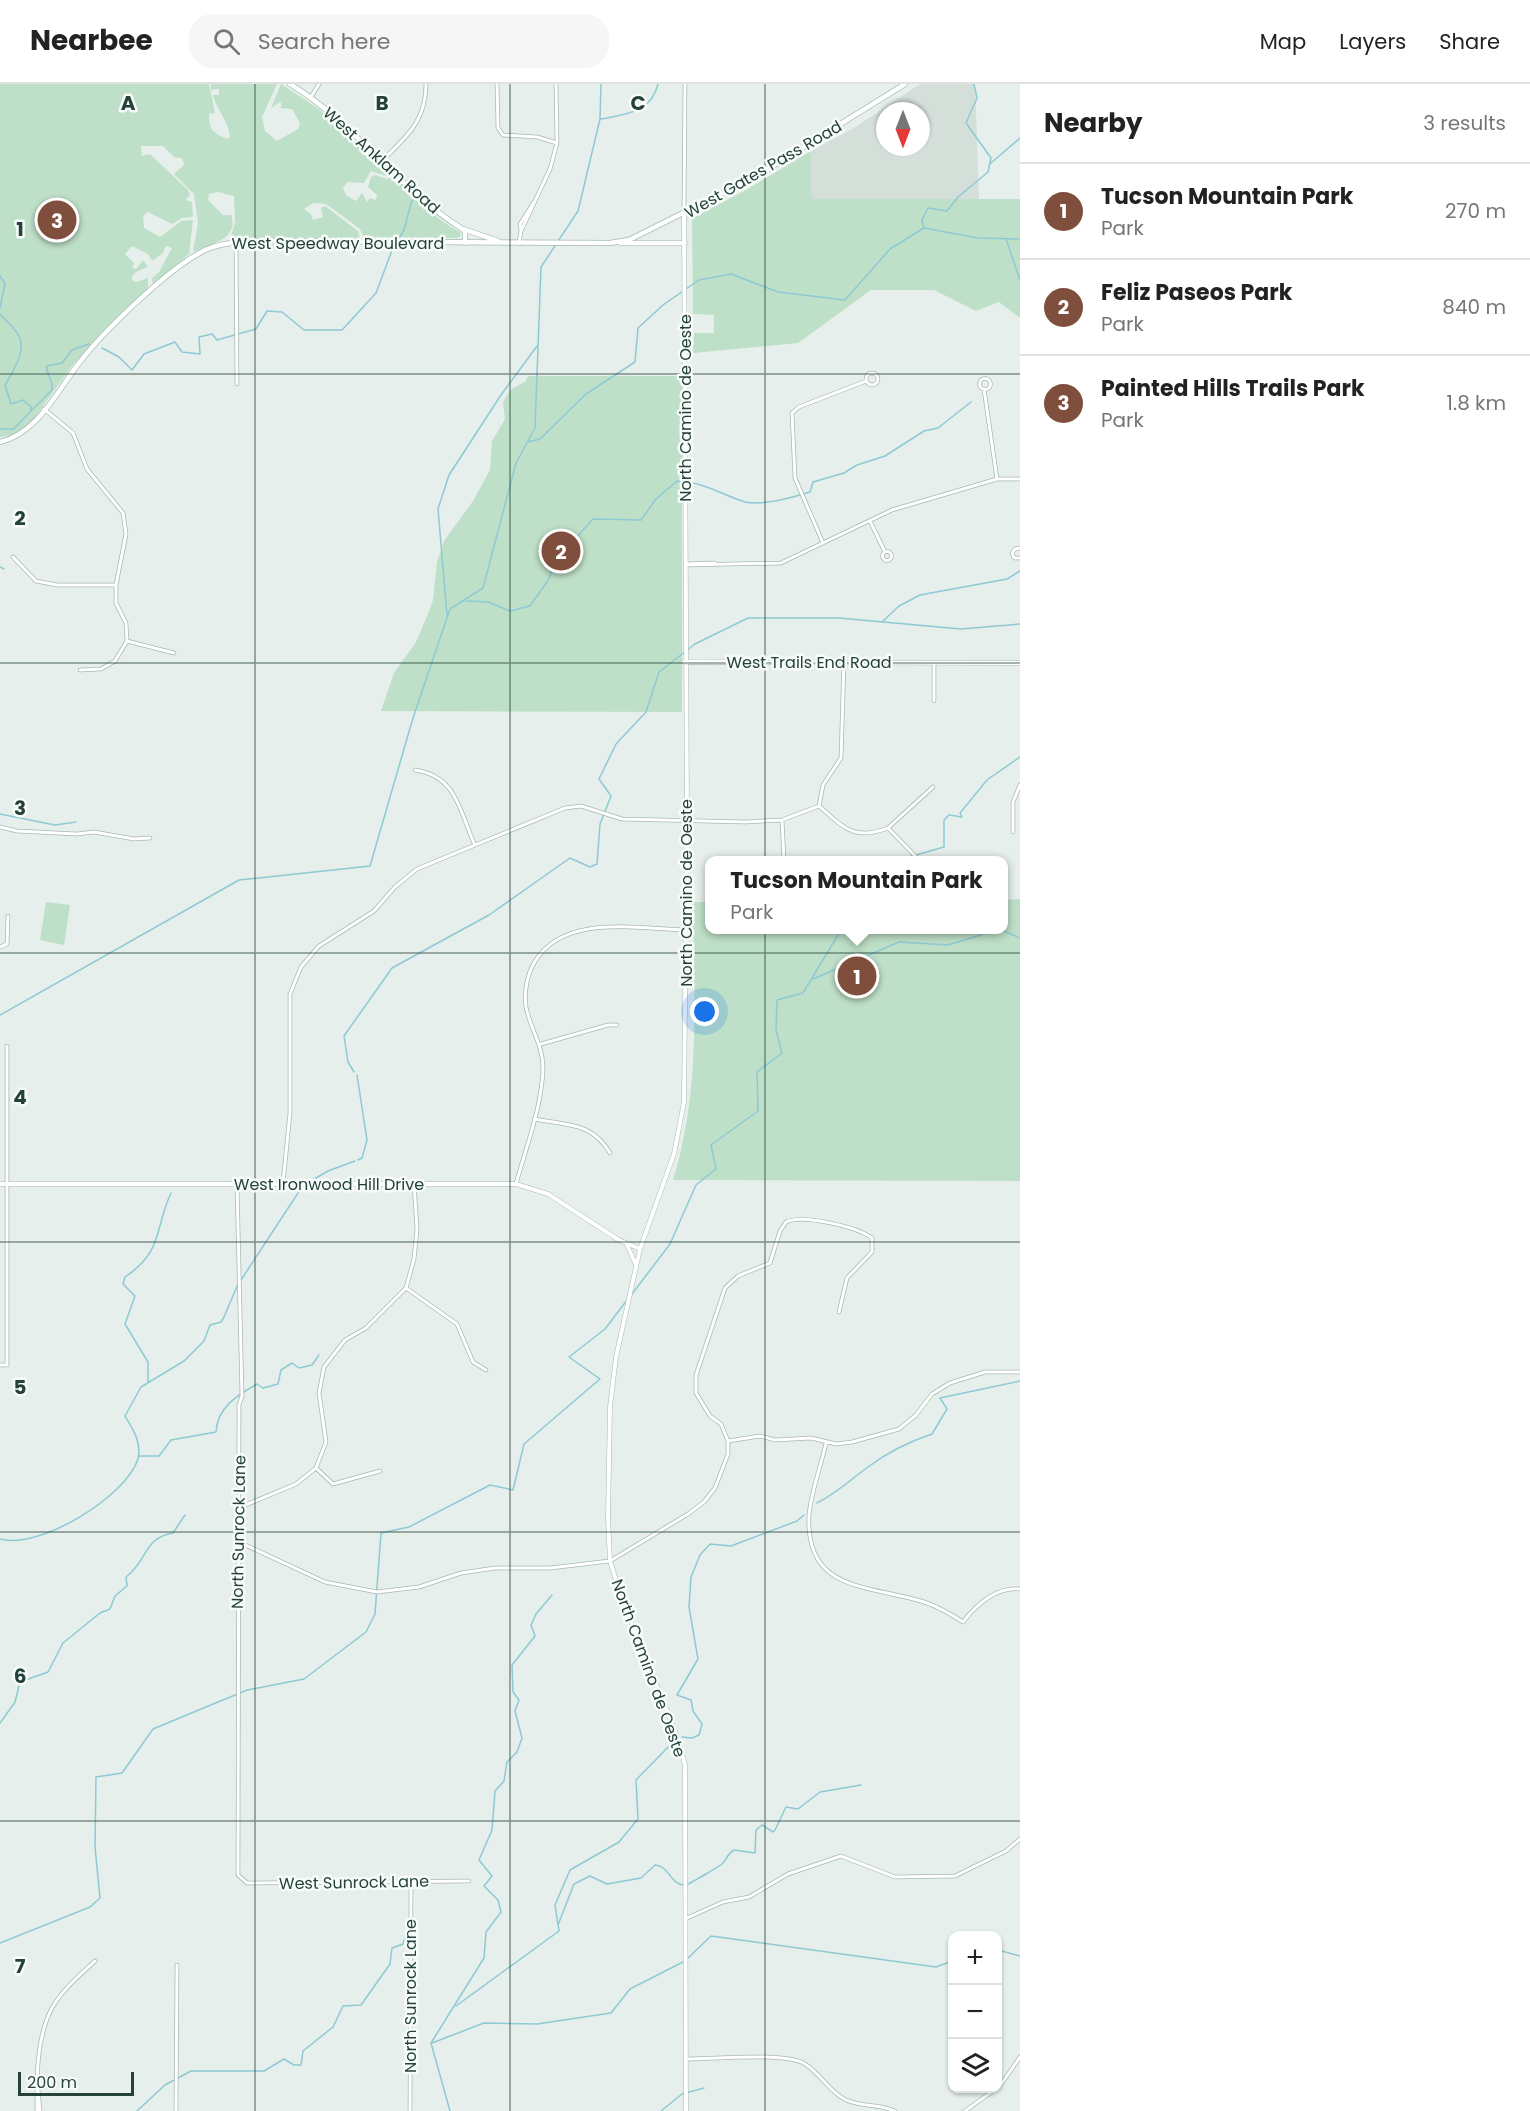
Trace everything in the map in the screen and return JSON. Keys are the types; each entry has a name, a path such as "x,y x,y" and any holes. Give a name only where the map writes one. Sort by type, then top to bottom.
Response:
{"main road":[{"name":"West Anklam Road","path":"290,84 336,115 434,208 461,228 506,243"},
{"name":"West Gates Pass Road","path":"616,243 641,236 771,168 905,84"},
{"path":"461,228 465,232 465,243"},
{"name":"West Speedway Boulevard","path":"0,442 29,428 80,361 148,292 192,257 212,247 236,242 616,243"}],"street":[{"path":"311,97 319,84"},
{"path":"382,159 414,130 426,100 426,84"},
{"path":"497,84 499,135 537,137 557,143"},
{"path":"519,243 520,224 550,169 557,143 556,84"},
{"name":"North Camino de Oeste","path":"685,84 684,662 687,820 684,1102 674,1154 640,1250 612,1378 608,1485 610,1561 638,1643 677,1736 685,1765 686,2111"},
{"path":"236,242 237,384"},
{"name":"West Speedway Boulevard","path":"616,243 685,243"},
{"path":"794,411 866,381 870,373 878,376 878,381 874,385 866,381"},
{"path":"984,389 996,479"},
{"path":"790,408 794,411"},
{"path":"44,409 73,433 87,469 123,513 126,534 116,585 116,603 126,623 127,641 115,661 101,669 80,670"},
{"path":"794,411 795,478 823,543"},
{"path":"685,565 781,563 892,510 996,479 1020,479"},
{"path":"870,521 885,552"},
{"path":"1020,548 1015,549 1012,553 1014,558 1020,558"},
{"path":"13,557 36,581 57,585 116,585"},
{"path":"127,641 174,653"},
{"name":"West Trails End Road","path":"684,662 1020,663"},
{"path":"819,806 824,785 841,758 844,662"},
{"path":"934,663 934,702"},
{"path":"415,770 432,772 449,786 474,843"},
{"path":"1013,832 1013,802 1020,785"},
{"path":"819,806 846,830 873,834 888,828 933,787"},
{"path":"284,1184 290,1113 290,994 301,967 319,946 374,911 395,886 417,869 474,843 565,808 581,806 622,819 782,820 819,806"},
{"path":"782,820 784,856"},
{"path":"0,827 16,831 77,834 94,832 134,839 150,838"},
{"path":"888,828 914,856"},
{"path":"0,947 7,944 8,916"},
{"path":"516,1184 534,1119 543,1069 541,1044 526,1007 528,975 543,949 559,936 584,928 686,930"},
{"path":"541,1044 608,1024 617,1025"},
{"path":"0,1365 7,1365 3,1184 7,1046"},
{"path":"534,1119 588,1129 601,1138 610,1152"},
{"name":"West Ironwood Hill Drive","path":"3,1184 516,1184 548,1194 624,1243 640,1250"},
{"name":"North Sunrock Lane","path":"237,1184 242,1396 238,1406 240,1507 237,1869 240,1880"},
{"path":"240,1507 296,1484 316,1468 326,1442 319,1393 324,1367 345,1340 366,1328 406,1288 414,1259 417,1229 414,1184"},
{"path":"239,1542 325,1582 377,1592 419,1587 461,1573 495,1568 550,1568 610,1561 704,1502 715,1488 724,1467 728,1442 721,1424 710,1416 695,1387 696,1375 729,1282 770,1263 782,1225 795,1219 835,1224 872,1238 872,1252 851,1271 843,1287 839,1312"},
{"path":"624,1243 630,1249 636,1268"},
{"path":"406,1288 457,1324 473,1362 486,1371"},
{"path":"728,1442 760,1436 775,1440 811,1438 826,1443 852,1442 899,1429 916,1416 932,1394 950,1383 985,1372 1020,1372"},
{"path":"826,1443 809,1514 811,1547 822,1569 848,1584 919,1600 963,1622 986,1598 1020,1589"},
{"path":"316,1468 333,1484 380,1471"},
{"path":"687,1918 723,1902 749,1897 788,1874 841,1856 895,1877 955,1876 1006,1851 1020,1839"},
{"name":"West Sunrock Lane","path":"240,1880 247,1883 469,1881"},
{"name":"North Sunrock Lane","path":"410,2111 411,1881"},
{"path":"38,2111 39,2048 49,2013 60,1996 95,1961"},
{"path":"176,2111 177,1965"},
{"path":"965,2111 1000,2086 1020,2057"},
{"path":"687,2059 797,2059 814,2070 830,2089 846,2100 895,2111"}],"shaded area":[{"path":"920,84 975,84 979,199 812,199 811,151 876,113 876,156 930,156 930,102 893,102"}],"green space":[{"path":"0,84 209,84 215,113 209,114 210,124 215,132 227,139 230,137 229,131 213,95 219,95 219,89 211,90 211,84 277,84 262,117 265,131 277,141 298,129 300,123 292,109 280,108 282,105 280,102 271,108 281,84 319,109 390,174 387,176 371,171 364,183 347,182 343,188 346,195 356,201 362,193 367,202 370,198 376,200 377,195 368,187 371,177 375,175 387,179 393,176 433,214 460,232 461,236 457,238 364,237 360,229 326,204 313,203 304,209 311,214 313,220 323,217 321,208 325,206 358,231 360,238 230,239 235,223 234,196 218,192 209,194 208,200 223,215 231,215 233,223 231,230 221,240 193,252 198,223 194,194 174,174 184,165 182,158 174,157 163,146 141,146 142,156 150,154 188,190 190,194 186,200 192,202 193,217 182,218 172,224 148,212 143,216 144,228 160,237 181,221 193,220 189,254 153,285 152,278 159,272 172,248 166,246 163,253 152,261 148,254 132,246 125,254 134,263 132,268 136,269 143,260 148,267 135,273 132,280 136,282 148,278 148,289 71,367 33,420 16,434 0,437"},
{"path":"811,151 812,199 1020,199 1020,318 999,302 976,311 934,290 871,290 798,343 693,353 694,333 714,333 714,315 693,314 692,218 748,189"},
{"path":"528,376 682,376 682,712 381,711 394,673 416,642 428,614 433,600 437,562 444,541 473,501 490,470 492,441 505,419 503,402 510,390 526,381"},
{"path":"1020,899 1020,1181 673,1180 682,1146 692,1077 693,902 705,902 705,934 1008,934 1008,900"},
{"path":"46,902 70,905 64,945 40,940"}],"waterway":[{"path":"0,1015 239,880 370,866 413,718 450,609 483,588 516,463 535,428 541,267 578,211 600,119 601,84"},
{"path":"601,119 628,113 643,106 655,94 658,84"},
{"path":"924,228 922,220 928,208 947,211 958,197 988,172 991,158 966,123 977,98 974,84"},
{"path":"991,163 1020,138"},
{"path":"399,238 404,230 412,200"},
{"path":"528,442 540,439 586,394 635,362 638,328 663,305 699,280 731,274 778,292 845,300 890,249 924,228 978,238 1020,239"},
{"path":"1006,239 1020,280"},
{"path":"102,348 119,357 132,370 144,354 175,342 182,352 200,354 199,337 212,334 217,340 256,329 267,311 282,312 304,330 342,330 376,293 394,245"},
{"path":"0,276 5,284 0,307"},
{"path":"0,314 15,330 21,342 18,361 5,385 11,404 23,400 31,407 31,411 14,429 0,429"},
{"path":"31,411 52,390 47,366 62,363 72,350 89,344"},
{"path":"447,615 438,509 449,475 501,395 537,346"},
{"path":"688,482 752,503 803,494 810,492 813,482 844,473 857,465 885,456 924,431 938,428 971,402"},
{"path":"466,601 488,602 510,611 530,606 549,579 554,562 593,519 641,520 656,499 677,481 683,482"},
{"path":"0,567 4,569"},
{"path":"883,621 899,606 920,595 1007,579 1020,571"},
{"path":"354,1072 348,1062 344,1036 392,968 489,915 570,858 590,867 597,864 600,824 611,796 599,779 616,744 646,712 659,672 695,644 748,618 839,618 961,629 1020,624"},
{"path":"916,855 944,847 944,820 949,815 962,817 960,813 987,780 1020,757"},
{"path":"0,814 55,825 76,822"},
{"path":"1008,933 1020,938"},
{"path":"632,1294 670,1244 696,1185 716,1169 711,1145 758,1111 757,1072 782,1053 776,1030 777,1000 803,993 839,934"},
{"path":"813,979 899,942 948,945 984,934"},
{"path":"357,1075 367,1140 362,1158 358,1160"},
{"path":"309,1182 328,1171 355,1161"},
{"path":"241,1280 298,1193 306,1186"},
{"path":"148,1382 148,1362 125,1324 135,1296 123,1284 125,1277 146,1258 152,1248 171,1193"},
{"path":"0,1539 17,1540 58,1529 99,1504 117,1489 130,1474 138,1459 138,1442 125,1416 141,1387 184,1361 204,1341 210,1325 221,1322 224,1317 238,1284"},
{"path":"0,1943 90,1907 100,1898 95,1847 96,1777 122,1773 153,1729 247,1690 304,1679 366,1632 375,1614 381,1533 409,1527 490,1485 513,1490 524,1444 600,1379 569,1357 605,1329 627,1300"},
{"path":"138,1456 159,1456 171,1440 216,1432 217,1423 224,1409 242,1393 257,1384 263,1388 278,1384 281,1370 292,1363 299,1368 312,1365 319,1355"},
{"path":"817,1503 883,1457 906,1444 932,1434 947,1409 940,1398 1020,1381"},
{"path":"0,1723 15,1702 20,1682 48,1672 63,1643 100,1613 110,1609 115,1596 127,1586 126,1577 133,1571 151,1545 163,1536 173,1533 185,1515"},
{"path":"682,1737 692,1738 699,1735 702,1724 693,1711 691,1700 677,1695 698,1659 689,1607 691,1577 700,1555 710,1544 731,1546 797,1521 804,1515"},
{"path":"450,2111 431,2043 484,1958 486,1932 501,1912 498,1900 484,1886 492,1876 479,1860 492,1830 495,1791 504,1781 507,1762 517,1752 522,1738 515,1711 519,1700 513,1692 512,1665 535,1636 531,1625 536,1614 552,1595"},
{"path":"456,2006 559,1931 555,1905 570,1870 619,1842 638,1819 636,1780 674,1741"},
{"path":"688,1884 722,1864 734,1850 755,1853 756,1830 762,1825 773,1832 786,1807 798,1809 820,1792 861,1785"},
{"path":"558,1925 574,1884 590,1876 607,1884 641,1878 655,1865 663,1868 675,1881 683,1885"},
{"path":"137,2111 165,2085 191,2071 264,2071 284,2059 294,2065 301,2065 303,2051 333,2027 343,2006 361,2005 390,1964 392,1948 403,1944 406,1934"},
{"path":"687,1959 711,1936 936,1967 948,1962"},
{"path":"1002,1951 1020,1956"},
{"path":"432,2043 484,2023 537,2024 611,2013 630,1989 683,1962"},
{"path":"661,2111 682,2094 704,2088"}],"place":[{"name":"Painted Hills Trails Park","path":"57,220"},
{"name":"Feliz Paseos Park","path":"561,551"},
{"name":"Tucson Mountain Park","path":"857,976"}]}
